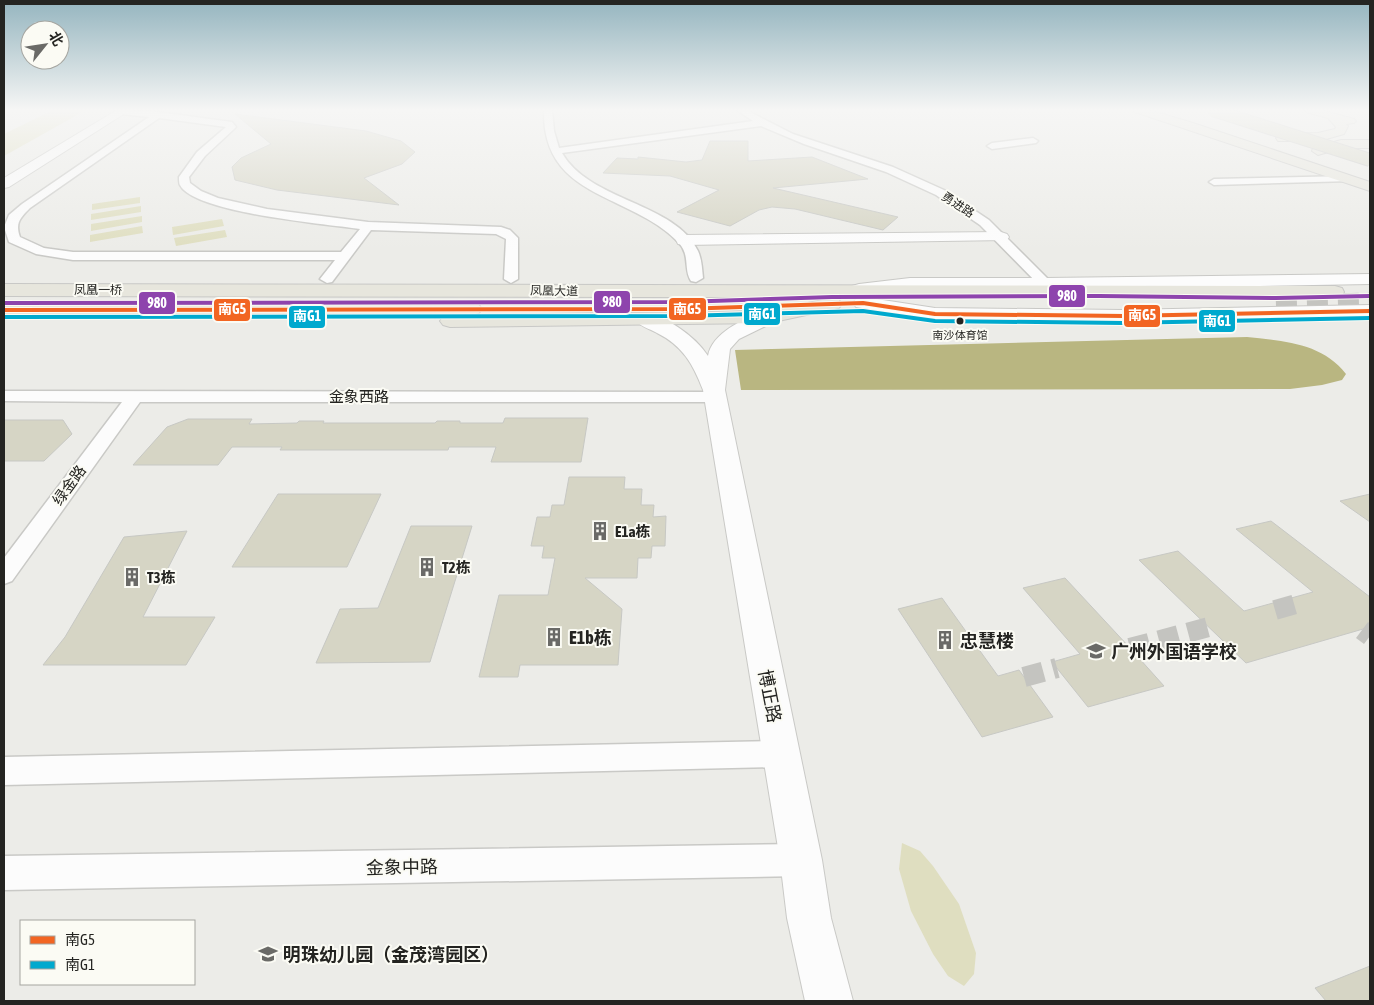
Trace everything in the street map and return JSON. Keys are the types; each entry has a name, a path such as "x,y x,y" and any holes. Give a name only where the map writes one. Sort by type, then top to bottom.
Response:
{"main road":[{"path":"1283,157 1370,188"},
{"path":"1314,157 1318,164 1347,179"},
{"path":"4,279 319,284 511,278 730,278 828,297"},
{"name":"凤凰一桥","path":"4,290 319,284"},
{"name":"凤凰大道","path":"319,284 828,297 1335,292"},
{"path":"4,321 768,317 828,297"},
{"name":"凤凰大道","path":"302,309 682,309 828,297"},
{"name":"凤凰大道","path":"861,297 1276,306"},
{"name":"凤凰一桥","path":"4,310 302,309"}],"street":[{"path":"4,184 48,157"},
{"path":"98,157 17,213 10,227 14,239 41,251 74,256 345,256"},
{"path":"199,157 184,177 185,184 214,202 267,213 368,226 487,229 506,233 512,238 511,278"},
{"path":"561,157 586,182 603,193 660,221 684,240 693,255 696,278"},
{"name":"勇进路","path":"852,157 912,179 945,196 974,215 1001,237 1046,284"},
{"path":"1214,182 1347,179"},
{"path":"319,284 345,256 368,226"},
{"path":"684,240 1001,237"},
{"path":"861,297 910,283 1046,284 1370,280"},
{"path":"861,297 935,314 1123,316 1370,311"},
{"path":"715,394 720,348 732,334 768,317"},
{"path":"644,319 683,338 707,370 715,394"},
{"name":"金象西路","path":"4,396 715,394"},
{"name":"博正路","path":"715,394 801,860 809,918 828,1001"},
{"name":"绿金路","path":"4,575 135,396"},
{"path":"4,771 780,754"},
{"name":"金象中路","path":"4,873 801,860"}],"green space":[{"path":"140,197 140,203 92,210 92,204"},
{"path":"141,206 141,212 91,220 91,214"},
{"path":"142,216 142,222 91,231 91,224"},
{"path":"222,219 224,226 173,235 172,227"},
{"path":"142,226 143,233 90,242 90,235"},
{"path":"225,230 227,237 176,246 174,238"},
{"path":"902,843 920,851 933,866 959,904 976,953 974,974 964,986 948,976 933,954 911,911 899,869"}],"shaded area":[{"path":"1247,337 1301,345 1326,356 1346,374 1342,380 1322,385 1290,389 741,390 735,350"}],"building":[{"path":"410,157 402,164 364,178 399,205 277,190 235,180 232,167 241,158"},
{"path":"638,157 686,162 702,160 703,157 748,157 748,161 812,157 868,179 773,188 898,217 883,230 795,209 772,207 759,210 730,226 677,212 719,190 670,176 603,173 617,158 638,159"},
{"path":"505,418 588,418 581,462 491,462 496,447 449,447 448,450 280,450 282,447 232,447 218,465 133,465 167,427 188,419 252,419 249,424 297,423 299,421 324,421 323,423 435,423 437,421 460,421 460,423 503,423"},
{"path":"4,420 63,420 72,434 44,461 4,461"},
{"path":"569,477 625,477 624,489 642,489 641,505 654,505 653,517 666,516 665,546 652,546 651,558 638,558 637,578 585,578 622,609 618,665 520,665 518,677 479,677 499,595 548,595 555,558 542,558 544,546 531,546 537,517 550,517 552,505 564,505"},
{"path":"278,494 381,494 347,567 232,567"},
{"path":"1370,494 1370,522 1340,501"},
{"path":"1271,521 1370,597 1370,627 1246,663 1139,560 1178,551 1244,611 1313,592 1236,529"},
{"name":"T2栋","path":"411,526 472,526 430,662 316,663 340,609 378,608"},
{"name":"T3栋","path":"187,531 143,617 215,617 186,665 43,665 65,637 124,537"},
{"path":"1065,578 1164,686 1088,707 1052,662 1080,654 1023,588"},
{"name":"忠慧楼","path":"942,598 998,676 1019,670 1053,717 982,737 898,609"},
{"path":"1370,966 1370,1001 1326,1001 1315,988"}],"tunnel":[{"path":"1276,306 1370,303"},
{"path":"1275,610 1303,602"},
{"path":"1130,648 1209,627"},
{"path":"1362,630 1370,636"},
{"path":"1024,677 1057,668"}],"transit line":[{"name":"980","path":"4,303 681,302 832,297 1099,296 1276,298 1370,296"},
{"name":"南G5","path":"4,310 681,309 863,303 935,314 1123,316 1370,311"},
{"name":"南G1","path":"4,317 681,316 863,311 935,321 1123,323 1370,318"}],"place":[{"name":"南沙体育馆","path":"960,321"},
{"name":"E1a栋","path":"600,531"},
{"name":"T2栋","path":"427,567"},
{"name":"T3栋","path":"132,577"},
{"name":"E1b栋","path":"554,637"},
{"name":"忠慧楼","path":"945,640"},
{"name":"广州外国语学校","path":"1096,651"},
{"name":"明珠幼儿园（金茂湾园区）","path":"268,954"}]}
